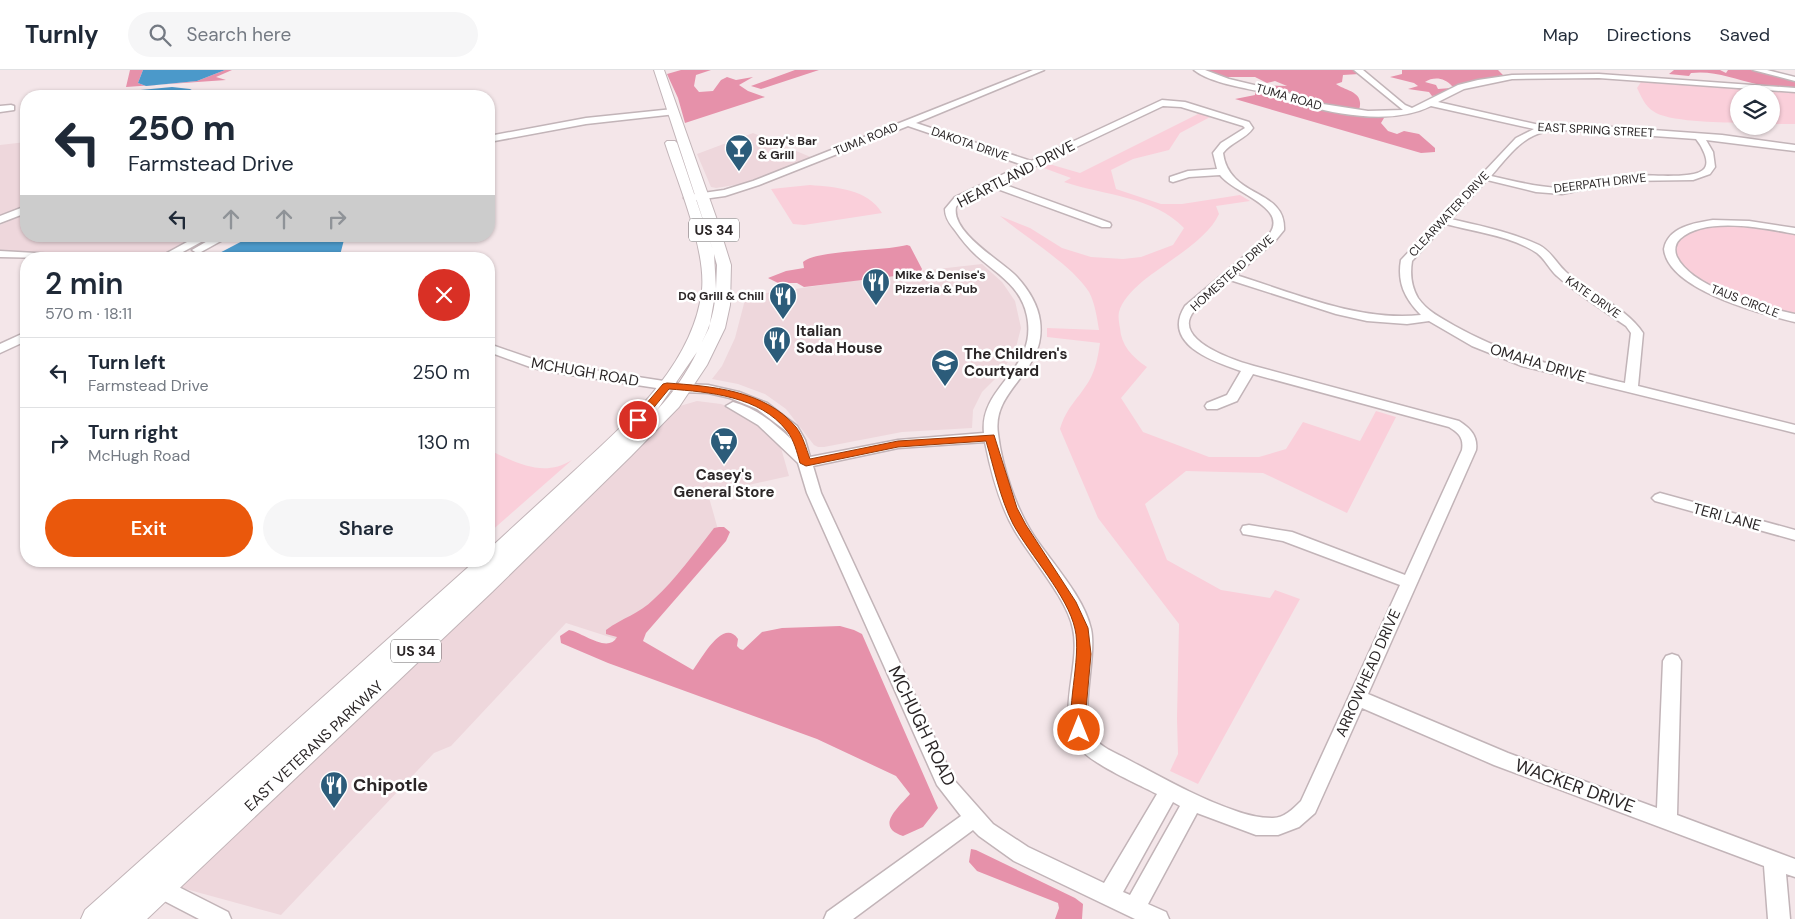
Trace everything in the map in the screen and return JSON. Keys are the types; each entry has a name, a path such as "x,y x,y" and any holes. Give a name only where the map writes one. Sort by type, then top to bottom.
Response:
{"main road":[{"name":"EAST VETERANS PARKWAY","path":"95,919 150,882 485,588 648,430 675,387 711,341 723,305 725,291 721,252 703,196 648,70"},
{"name":"EAST VETERANS PARKWAY","path":"495,555 675,387 701,328 709,289 707,253 689,198 666,110 659,70"},
{"name":"EAST VETERANS PARKWAY","path":"128,919 150,882 482,567"}],"street":[{"name":"TUMA ROAD","path":"689,198 725,193 756,183 1040,70"},
{"name":"TUMA ROAD","path":"1198,70 1226,80 1272,91 1308,104 1368,114 1411,111 1469,84 1512,77 1562,76 1634,79 1795,90"},
{"path":"1358,70 1402,106 1411,111"},
{"path":"1501,70 1512,77"},
{"path":"1625,70 1634,79"},
{"path":"1757,70 1795,79"},
{"name":"HEARTLAND DRIVE","path":"1193,802 1094,750 1084,739 1078,721 1084,654 1082,628 1072,605 1020,526 1011,508 991,437 990,421 993,405 1019,373 1029,356 1034,332 1034,317 1029,302 1021,288 1010,275 976,249 951,217 950,210 953,204 1162,103 1182,104 1237,120 1248,126 1247,131 1224,146 1218,153 1218,161 1223,172"},
{"name":"EAST SPRING STREET","path":"1430,103 1544,130 1583,128 1699,137 1795,148"},
{"path":"0,109 11,108"},
{"path":"495,132 586,116 666,110"},
{"path":"495,138 581,122 666,110"},
{"name":"DAKOTA DRIVE","path":"908,123 1032,165"},
{"name":"CLEARWATER DRIVE","path":"1432,317 1414,300 1405,284 1403,272 1407,260 1519,140 1529,134 1544,130"},
{"name":"DEERPATH DRIVE","path":"1484,177 1536,189 1562,191 1624,178 1703,174 1710,167 1709,150 1699,137"},
{"path":"1173,179 1188,174 1223,172"},
{"name":"HOMESTEAD DRIVE","path":"1223,172 1235,183 1269,206 1279,218 1279,230 1189,309 1184,320 1185,333 1197,346 1213,356 1249,368 1454,424 1472,432"},
{"path":"993,184 1106,225"},
{"path":"0,220 20,212"},
{"name":"KATE DRIVE","path":"1444,220 1512,238 1536,248 1543,252 1560,273 1576,287 1630,323 1637,333 1631,388"},
{"name":"TAUS CIRCLE","path":"1795,231 1737,224 1705,225 1690,228 1678,234 1671,241 1669,250 1672,259 1682,270 1704,285 1750,305 1795,318"},
{"path":"175,252 194,242"},
{"path":"194,252 213,242"},
{"path":"0,254 20,255"},
{"path":"1228,276 1340,311 1366,317 1407,320 1432,317"},
{"name":"OMAHA DRIVE","path":"1432,317 1476,343 1509,357 1546,368 1795,428"},
{"path":"0,338 20,328"},
{"path":"0,349 20,339"},
{"name":"MCHUGH ROAD","path":"495,350 538,365 675,387 702,397 725,402 749,412 776,431 806,463 814,493 947,784 986,830 1021,854 1158,919"},
{"path":"1212,406 1232,398 1249,368"},
{"name":"ARROWHEAD DRIVE","path":"1193,802 1245,824 1272,827 1292,822 1308,808 1469,450 1472,432"},
{"path":"806,463 898,444 991,437"},
{"name":"TERI LANE","path":"1660,498 1795,535"},
{"path":"1249,530 1286,536 1408,582"},
{"path":"1667,819 1672,661"},
{"name":"WACKER DRIVE","path":"1358,698 1501,759 1795,868"},
{"path":"1109,895 1170,790"},
{"path":"1135,907 1193,802"},
{"path":"835,919 974,818"},
{"path":"1774,860 1779,919"},
{"path":"150,882 220,919"}],"shaded area":[{"path":"130,70 143,70 138,83 145,86 126,87"},
{"path":"225,70 232,70 216,77 226,80 160,85 197,81"},
{"path":"681,70 711,70 696,75 694,86 699,92 713,91 721,80 727,77 736,80 753,77 739,85 748,91 765,97 685,123 678,98 667,74"},
{"path":"795,70 819,70 761,89 751,86"},
{"path":"1202,70 1356,70 1359,74 1343,75 1342,82 1336,84 1357,95 1360,104 1359,110 1322,106 1258,85 1287,86 1275,81 1267,83 1255,77 1220,77"},
{"path":"1402,70 1498,70 1503,75 1458,86 1452,86 1443,80 1432,79 1425,82 1436,85 1438,89 1451,88 1439,95 1432,96 1429,92 1408,89 1418,86 1414,83 1390,77 1402,74"},
{"path":"1674,70 1720,70 1726,73 1728,70 1751,70 1795,80 1795,88 1756,84 1724,75 1699,72 1691,73 1689,76 1669,74"},
{"path":"1641,82 1730,88 1730,123 1694,121 1660,115 1648,106 1637,88"},
{"path":"1255,89 1300,103 1381,116 1384,118 1381,123 1388,131 1397,134 1404,131 1419,134 1435,148 1435,152 1421,153 1235,99 1255,95"},
{"path":"1780,92 1795,93 1795,124 1780,124"},
{"path":"1200,113 1212,116 1180,133 1169,150 1133,159 1111,170 1116,189 1161,204 1182,204 1240,195 1250,201 1216,206 1219,214 1210,228 1183,252 1136,287 1125,299 1119,312 1121,334 1125,345 1132,355 1147,367 1121,398 1143,432 1209,457 1259,457 1286,449 1303,422 1360,441 1376,411 1396,417 1347,513 1263,473 1186,471 1145,504 1167,560 1221,590 1270,598 1275,590 1300,599 1198,784 1170,771 1178,754 1179,624 1098,518 1060,429 1069,409 1091,376 1100,343 1047,337 1047,328 1099,330 1093,301 1089,292 1071,272 1000,216 1030,228 1062,248 1091,257 1123,259 1141,257 1173,245 1184,228 1172,218 1144,203 1064,182 1071,178 1041,167 1049,164 1080,173"},
{"path":"753,133 813,158 741,184 711,187 697,154"},
{"path":"20,143 20,209 0,217 0,145"},
{"path":"810,185 840,188 860,194 876,205 882,213 804,225 793,224 771,189"},
{"path":"20,217 20,242 189,242 169,252 0,252 0,225"},
{"path":"1717,226 1754,227 1795,233 1795,316 1724,293 1691,273 1680,260 1675,246 1688,233"},
{"path":"910,246 922,269 920,273 804,287 797,283 778,283 768,278 786,271 804,268 803,262 822,255"},
{"path":"982,264 1002,282 1015,301 1021,328 1015,351 1000,374 982,392 973,410 972,428 902,432 818,447 814,445 786,409 765,394 738,384 712,379 722,366 735,338 746,296"},
{"path":"697,401 721,404 746,413 779,441 789,476 708,494 719,533 625,642 566,623 451,746 434,753 281,915 171,885 673,408"},
{"path":"495,453 520,464 540,468 551,468 572,460 495,528"},
{"path":"724,527 730,532 726,541 646,633 643,641 693,670 713,642 726,633 732,634 738,639 737,646 743,650 762,632 782,628 840,626 862,634 938,808 923,827 903,836 890,827 895,811 910,794 896,776 817,739 608,663 561,643 560,636 569,630 601,643 613,642 617,637 606,634 606,630 654,599 714,528"},
{"path":"971,849 1075,898 1083,904 1082,919 1055,919 1059,908 1058,903 977,871 969,862"}],"water":[{"path":"143,70 225,70 197,81 146,86 138,83"},
{"path":"172,87 192,90 140,90"},
{"path":"241,242 343,242 341,252 221,252"}],"place":[{"name":"Suzy's Bar & Grill","path":"739,172"},
{"name":"Mike & Denise's Pizzeria & Pub","path":"876,306"},
{"name":"DQ Grill & Chill","path":"783,320"},
{"name":"Italian Soda House","path":"777,364"},
{"name":"The Children's Courtyard","path":"945,387"},
{"name":"Casey's General Store","path":"724,465"},
{"name":"Chipotle","path":"334,809"}],"route":[{"path":"638,420 667,386 708,389 734,395 762,406 792,429 806,463 898,444 991,437 1011,508 1020,526 1072,605 1082,628 1084,654 1078,721 1079,730"}]}
